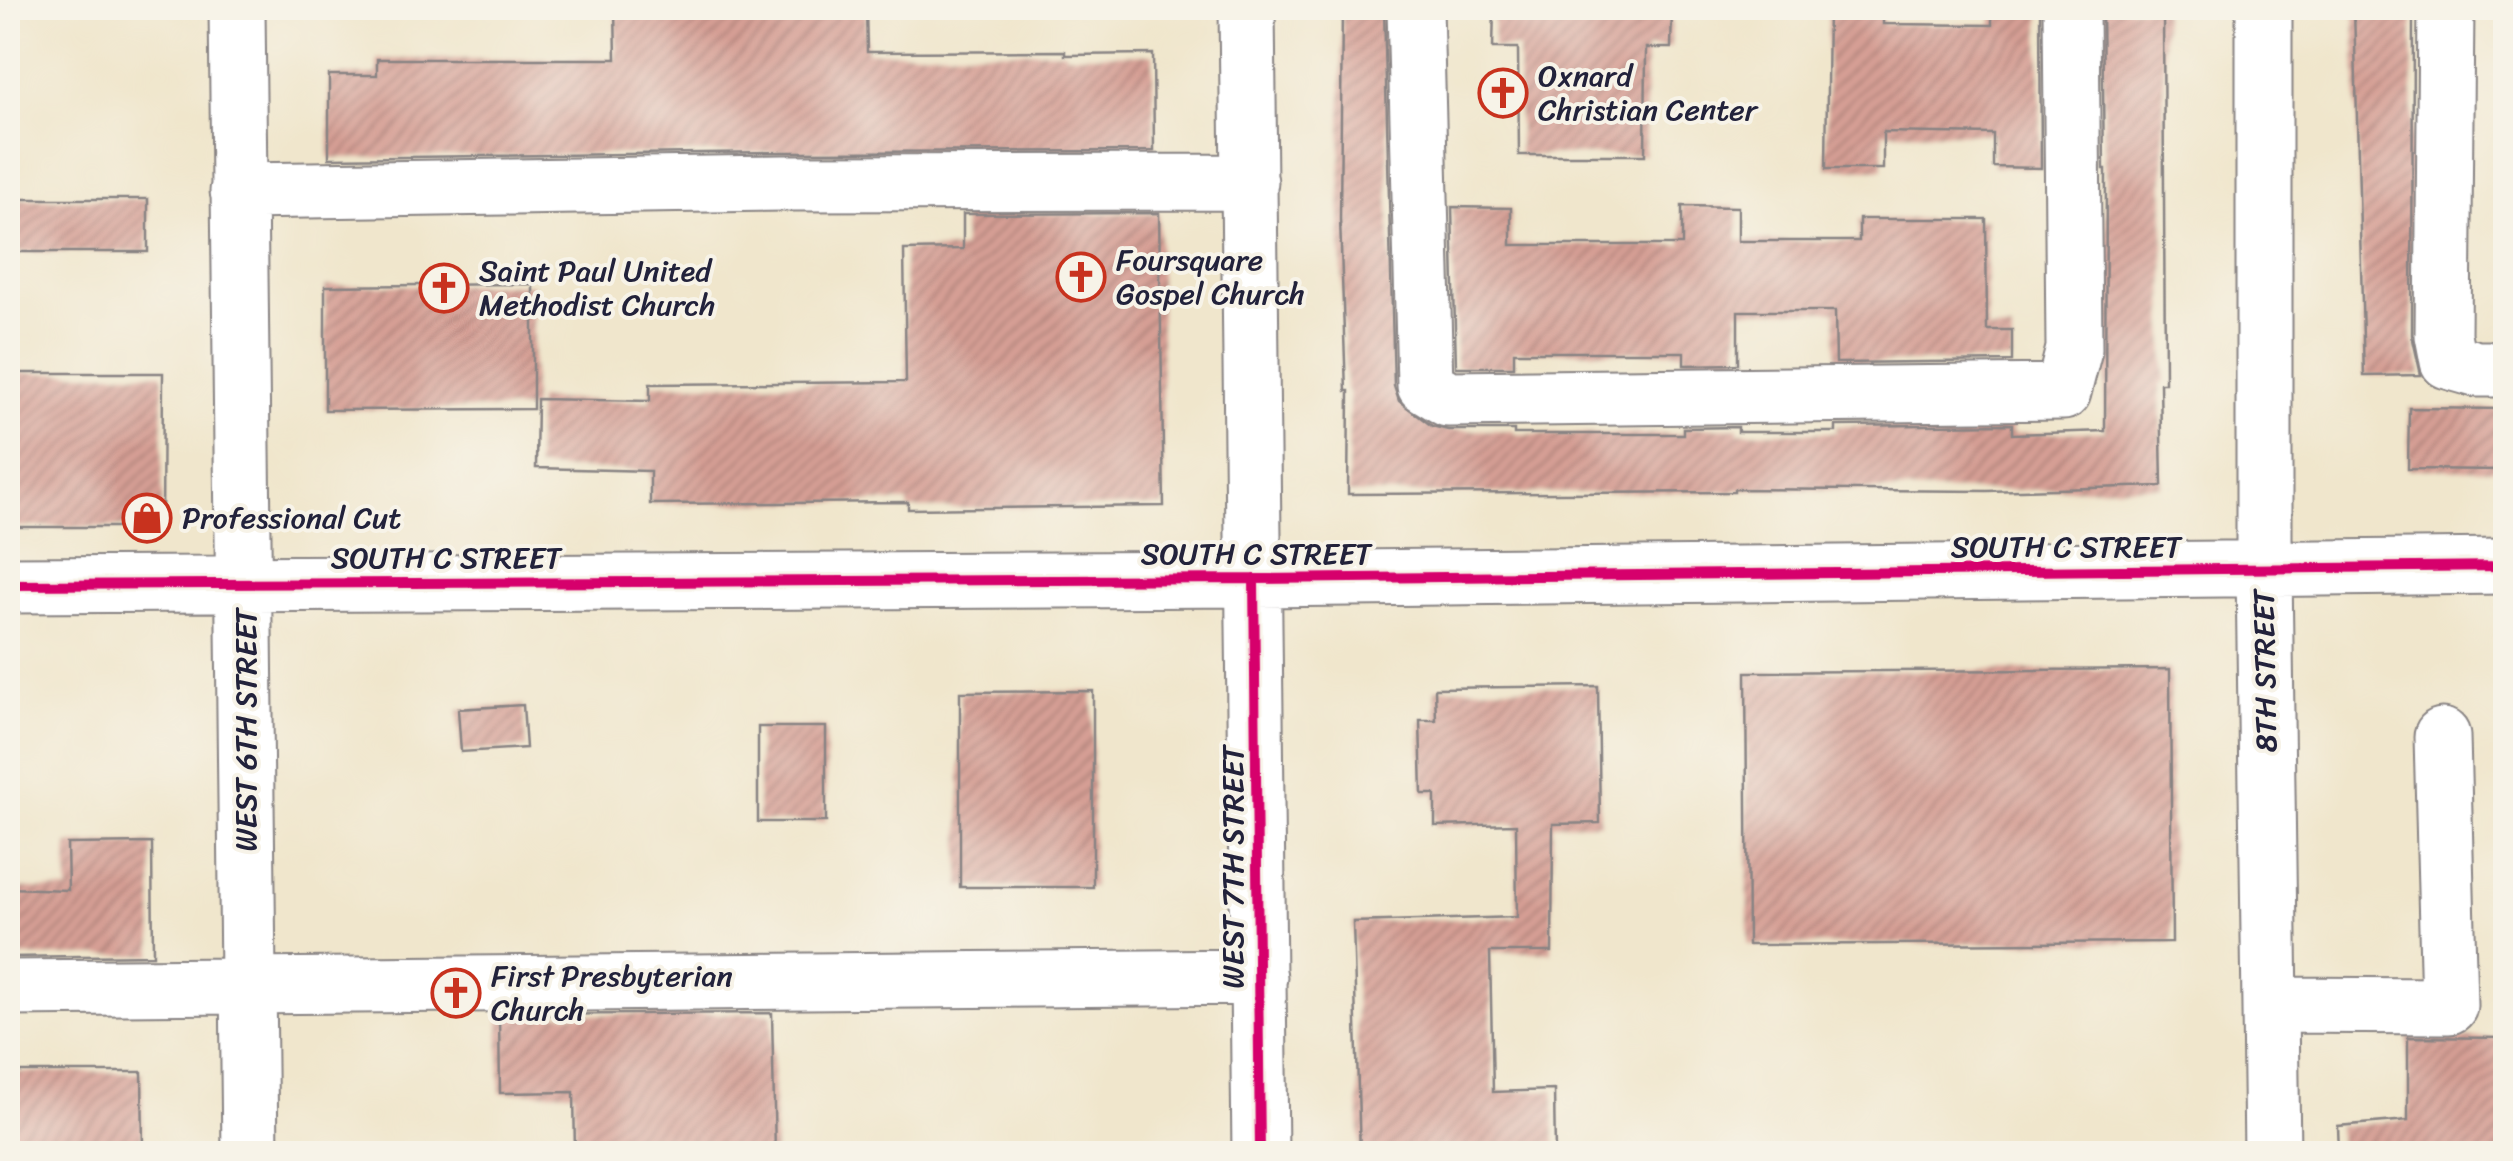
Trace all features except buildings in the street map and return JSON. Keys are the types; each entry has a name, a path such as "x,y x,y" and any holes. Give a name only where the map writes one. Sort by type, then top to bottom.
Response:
{"street":[{"name":"WEST 6TH STREET","path":"236,8 250,1154"},
{"name":"WEST 7TH STREET","path":"1247,8 1260,1154"},
{"path":"1416,8 1425,385 1448,399 1565,400 2063,392 2074,349 2071,8"},
{"name":"8TH STREET","path":"2264,8 2264,570 2272,1154"},
{"path":"2446,8 2443,335 2448,361 2476,369 2506,369"},
{"path":"238,191 783,183 1250,182"},
{"name":"SOUTH C STREET","path":"8,585 1254,579 2506,566"},
{"path":"2271,1005 2449,1006 2442,736"},
{"path":"8,988 1259,977"}],"cycle path":[{"path":"8,585 1254,579 2506,566"},
{"path":"1254,579 1260,1154"}],"place":[{"name":"Oxnard Christian Center","path":"1503,93"},
{"name":"Foursquare Gospel Church","path":"1081,277"},
{"name":"Saint Paul United Methodist Church","path":"444,288"},
{"name":"Professional Cut","path":"147,518"},
{"name":"First Presbyterian Church","path":"456,993"}]}
